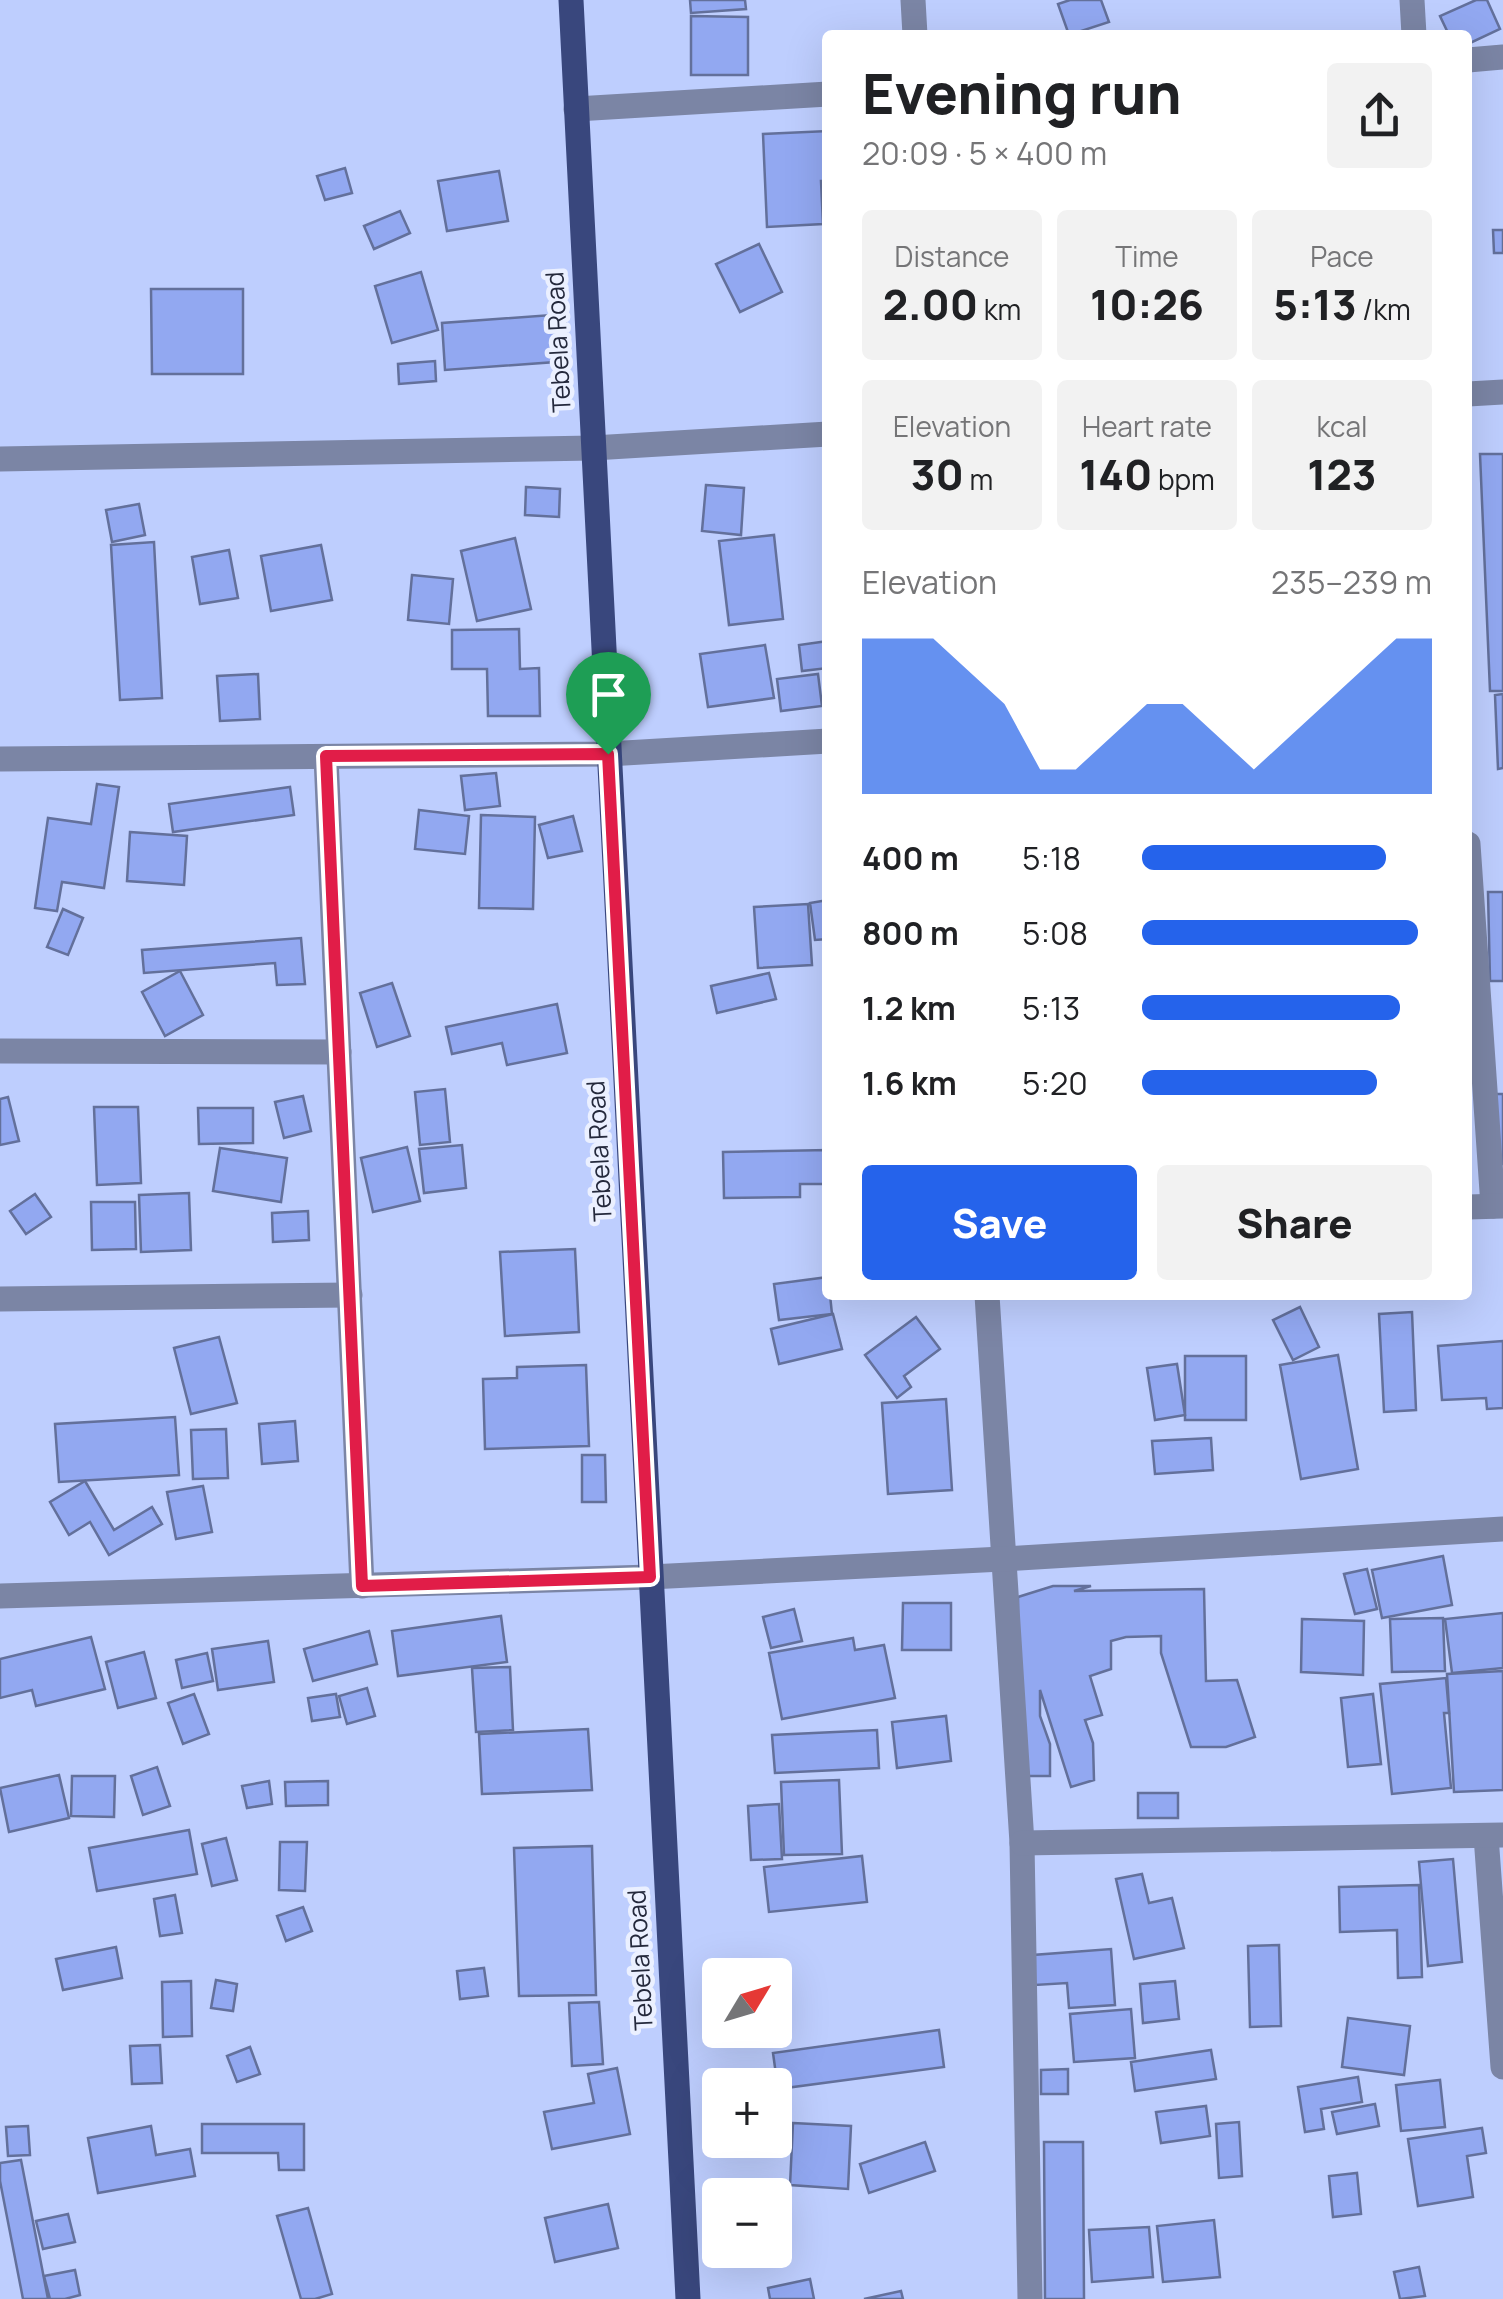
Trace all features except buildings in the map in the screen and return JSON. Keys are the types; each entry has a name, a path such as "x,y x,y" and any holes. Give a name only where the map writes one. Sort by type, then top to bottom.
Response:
{"main road":[{"name":"Tebela Road","path":"570,0 688,2299"}],"street":[{"path":"913,0 915,30"},
{"path":"1412,0 1414,30"},
{"path":"1472,60 1503,57"},
{"path":"576,108 822,94"},
{"path":"1472,394 1503,392"},
{"path":"0,459 593,448 822,434"},
{"path":"0,758 608,754 822,741"},
{"path":"326,756 362,1586"},
{"path":"1472,916 1488,1206"},
{"path":"0,1051 339,1052"},
{"path":"0,1299 350,1295"},
{"path":"987,1300 1022,1843 1030,2299"},
{"path":"0,1596 650,1577 1503,1529"},
{"path":"1022,1843 1494,1835 1503,2066"}],"route":[{"path":"608,754 650,1577 362,1586 326,756 608,754"}]}
